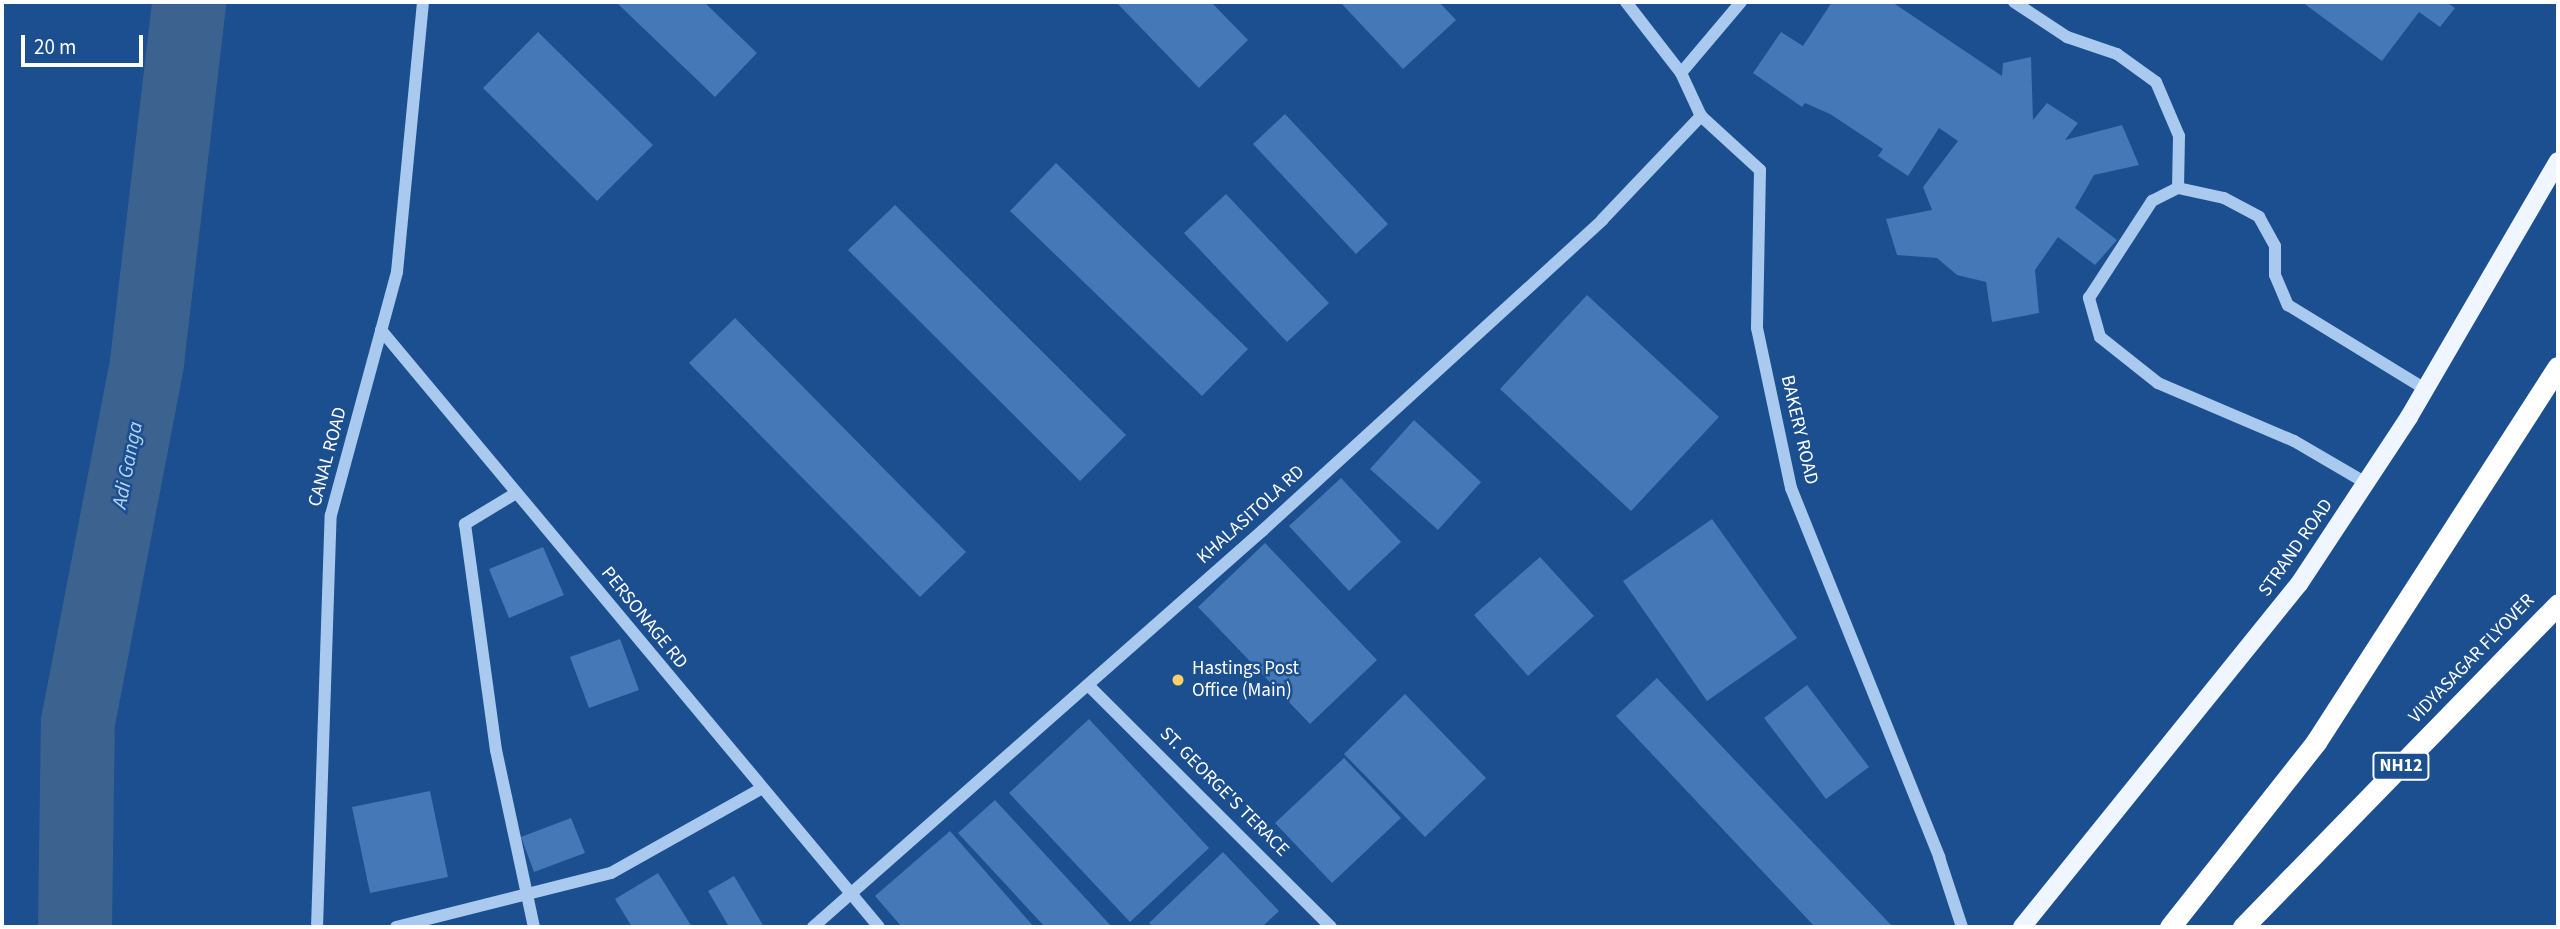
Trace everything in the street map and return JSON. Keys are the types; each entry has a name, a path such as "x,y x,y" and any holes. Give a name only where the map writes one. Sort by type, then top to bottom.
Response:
{"highway":[{"path":"2170,927 2316,742 2558,367"},
{"name":"VIDYASAGAR FLYOVER","path":"2243,927 2558,604"}],"main road":[{"name":"STRAND ROAD","path":"2022,927 2299,584 2425,389 2558,161"}],"street":[{"name":"CANAL ROAD","path":"317,927 331,515 397,272 423,2"},
{"name":"BAKERY ROAD","path":"1626,2 1681,73 1701,116 1760,170 1758,328 1791,488 1940,857 1962,927"},
{"path":"1681,73 1741,2"},
{"path":"2014,2 2067,37 2117,54 2156,82 2179,136 2178,188"},
{"name":"KHALASITOLA RD","path":"813,927 853,898 1602,220 1701,116"},
{"path":"2366,482 2294,441 2158,383 2100,337 2090,298 2152,201 2178,188 2224,198 2259,217 2275,246 2275,275 2288,305 2425,389"},
{"name":"PERSONAGE RD","path":"381,330 759,790 879,927"},
{"path":"516,493 465,524 523,894 534,927"},
{"name":"ST. GEORGE'S TERACE","path":"1088,685 1331,927"},
{"path":"396,927 611,873 759,790"}],"building":[{"path":"616,2 704,2 757,53 715,97"},
{"path":"1116,2 1211,2 1248,40 1199,88"},
{"path":"1340,2 1439,2 1456,20 1403,69"},
{"path":"1832,2 1892,2 2002,76 2003,63 2031,57 2033,120 2047,103 2078,123 2065,140 2122,125 2139,165 2094,175 2075,208 2117,240 2095,265 2058,237 2035,270 2039,313 1992,322 1986,282 1957,275 1937,258 1897,255 1886,219 1932,210 1923,187 1958,141 1939,128 1908,176 1878,156 1883,149 1830,114 1805,103 1802,107 1753,73 1781,32 1803,46"},
{"path":"2302,2 2446,2 2455,8 2440,27 2419,12 2382,61"},
{"path":"538,32 653,145 597,201 483,88"},
{"path":"1285,114 1388,224 1356,254 1253,144"},
{"path":"1056,163 1248,349 1202,396 1010,211"},
{"path":"1226,194 1329,303 1287,342 1184,233"},
{"path":"895,205 1126,435 1080,481 848,250"},
{"path":"1587,295 1719,417 1631,511 1500,389"},
{"path":"735,318 966,552 920,597 689,363"},
{"path":"1414,420 1481,482 1438,530 1370,469"},
{"path":"1341,478 1401,542 1349,591 1289,526"},
{"path":"1712,519 1797,638 1707,701 1623,581"},
{"path":"1265,543 1377,660 1310,724 1198,607"},
{"path":"543,547 564,595 509,618 489,569"},
{"path":"1540,557 1594,616 1528,676 1474,615"},
{"path":"620,639 639,690 589,708 570,657"},
{"path":"1657,678 1893,927 1815,927 1616,716"},
{"path":"1807,685 1869,767 1826,799 1764,718"},
{"path":"1405,694 1486,778 1425,837 1344,754"},
{"path":"1089,719 1209,848 1130,922 1009,793"},
{"path":"1344,758 1401,818 1332,883 1275,823"},
{"path":"430,791 448,877 370,893 352,807"},
{"path":"995,800 1112,927 1045,927 958,833"},
{"path":"571,818 585,853 534,872 521,837"},
{"path":"950,831 1034,927 902,927 875,896"},
{"path":"1223,852 1279,911 1262,927 1153,927 1149,923"},
{"path":"658,873 692,927 632,927 615,899"},
{"path":"734,876 764,927 729,927 708,891"}],"waterway":[{"name":"Adi Ganga","path":"75,927 78,722 147,362 189,2"}],"place":[{"name":"Hastings Post Office (Main)","path":"1178,680"}]}
